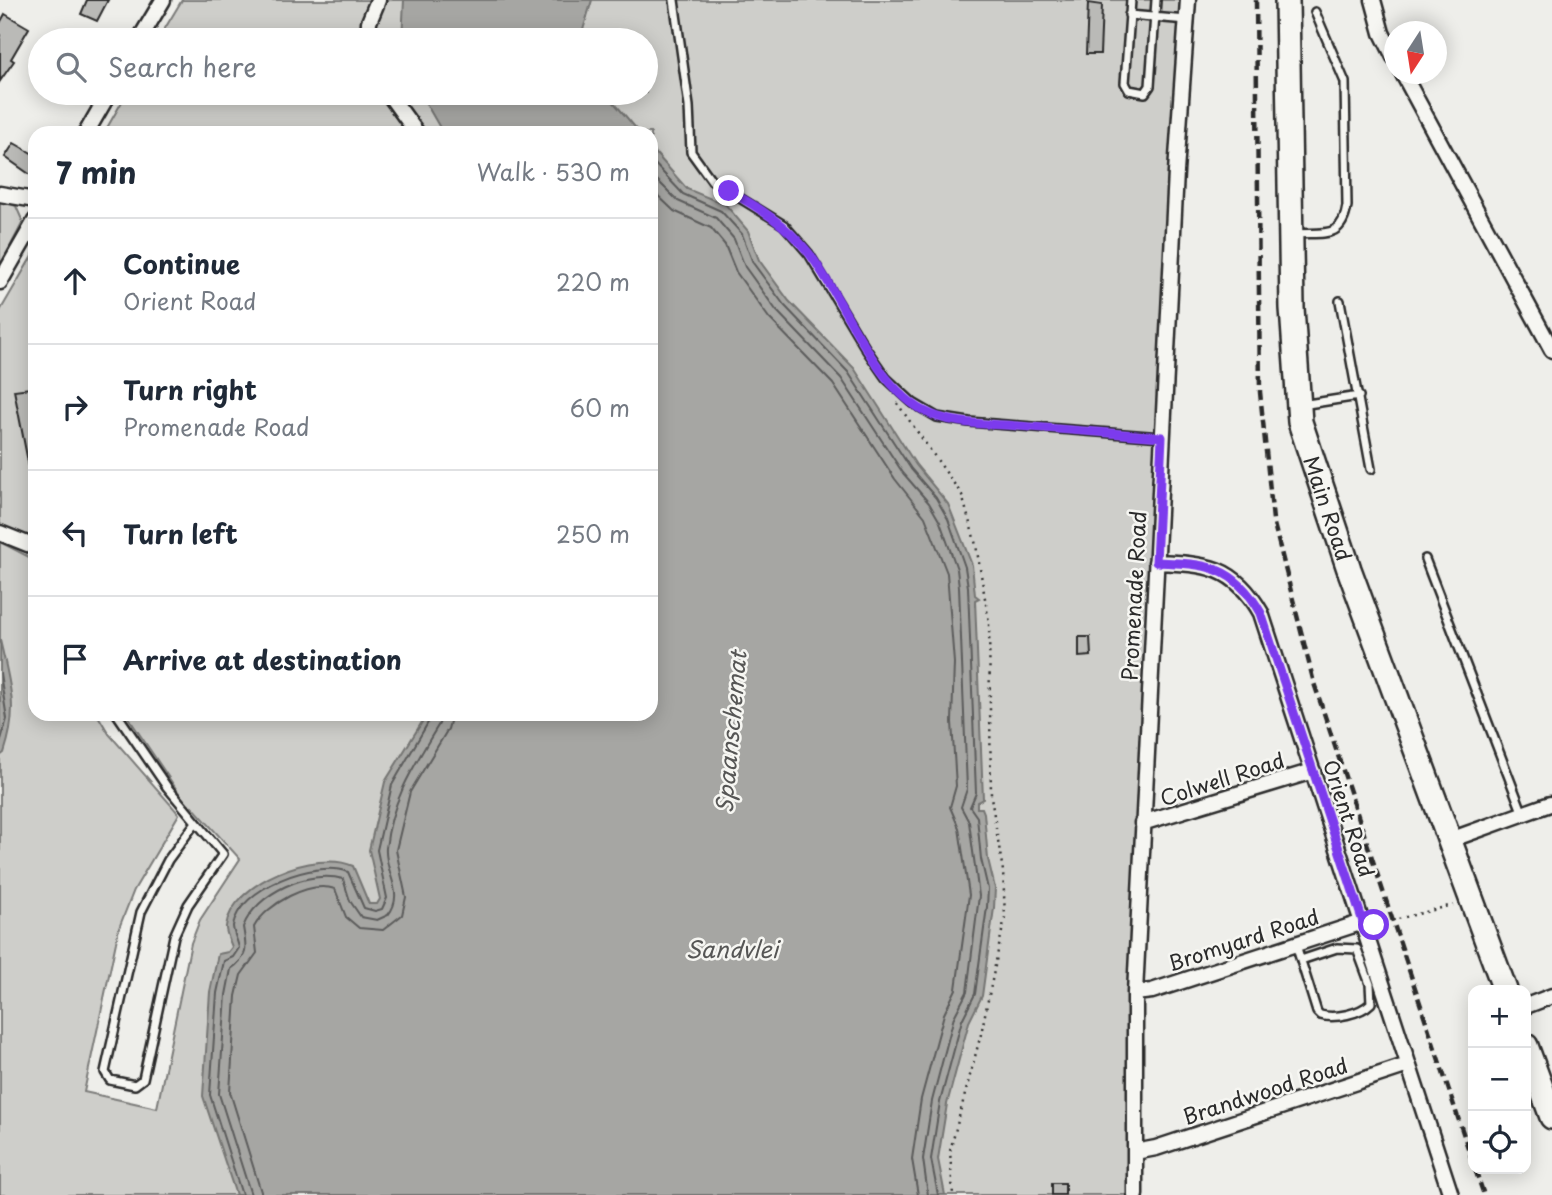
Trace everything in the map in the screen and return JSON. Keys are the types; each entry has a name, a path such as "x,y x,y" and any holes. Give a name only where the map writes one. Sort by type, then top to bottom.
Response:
{"main road":[{"name":"Main Road","path":"1287,0 1290,234 1297,406 1349,569 1503,985"},
{"path":"1527,1048 1552,1117"}],"street":[{"path":"146,28 163,0"},
{"path":"369,28 378,0"},
{"name":"Promenade Road","path":"1135,1195 1135,993 1142,822 1188,0"},
{"path":"1373,0 1384,37"},
{"path":"1408,84 1552,350"},
{"path":"90,126 102,105"},
{"path":"397,105 412,126"},
{"path":"0,194 28,199"},
{"path":"0,282 28,233"},
{"path":"0,533 28,544"},
{"name":"Orient Road","path":"1156,562 1205,565 1223,571 1251,597 1261,613 1451,1195"},
{"name":"Colwell Road","path":"1142,822 1313,771"},
{"path":"1450,840 1550,804"},
{"name":"Bromyard Road","path":"1135,993 1152,991 1364,925"},
{"path":"1531,1004 1552,996"},
{"name":"Brandwood Road","path":"1135,1152 1156,1148 1408,1065"}],"lane":[{"path":"674,0 689,106 691,152 712,181 784,225 809,254 886,378 913,403 937,417 969,422 1162,437"},
{"path":"1130,0 1125,83 1129,90 1139,93 1145,93 1150,86 1156,0"},
{"path":"1290,234 1335,231 1344,224 1347,206 1345,82 1315,12"},
{"path":"1129,15 1187,20"},
{"path":"1340,301 1371,469"},
{"path":"1297,406 1359,396"},
{"path":"1425,559 1523,814"},
{"path":"122,721 189,814 196,822 223,854 188,905 174,936 143,1079 135,1085 110,1080 105,1073 141,912 168,860 196,822"},
{"path":"1296,944 1301,960 1321,1015 1337,1017 1363,1009 1371,1003 1370,984 1357,949 1338,948 1301,960"}],"path":[{"path":"897,402 961,495 976,545 989,622 991,797 1003,871 1005,917 986,1009 950,1152 953,1195"},
{"path":"1364,925 1442,906 1458,906"}],"shaded area":[{"path":"182,0 370,0 362,19 362,28 165,28"},
{"path":"380,0 1188,0 1156,562 1135,1195 0,1195 0,542 28,556 28,721 101,721 109,734 179,814 134,890 119,928 84,1092 157,1108 191,943 200,920 240,859 192,806 187,805 131,721 658,721 658,126 413,126 398,105 658,105 658,28 373,28"},
{"path":"120,105 387,105 402,126 108,126"},
{"path":"0,200 16,206 23,222 0,266"},
{"path":"28,263 28,539 0,526 0,311"}],"water":[{"path":"404,0 592,0 584,28 403,28"},
{"path":"427,105 616,105 634,126 439,126"},
{"name":"Sandvlei","path":"658,156 687,189 726,205 748,231 759,260 789,301 854,368 916,465 948,504 972,565 975,595 979,598 975,600 983,799 977,802 977,808 982,808 984,813 988,859 995,888 982,996 969,1022 947,1104 938,1159 945,1195 236,1195 203,1096 210,992 218,954 228,952 232,947 226,926 232,910 243,896 259,883 278,873 319,862 337,862 353,866 369,904 377,904 380,899 369,850 385,782 423,721 658,721"},
{"path":"0,640 10,684 12,709 9,737 4,753 0,756"}],"building":[{"path":"87,0 108,0 97,21 81,14"},
{"path":"1088,3 1102,5 1100,54 1086,54"},
{"path":"5,14 29,28 11,59 14,61 0,81 0,23"},
{"path":"14,143 28,151 28,173 5,157"},
{"path":"28,388 28,462 14,390"},
{"path":"1079,637 1090,637 1091,656 1079,657"},
{"path":"1052,1183 1065,1183 1065,1195 1052,1195"}],"railway":[{"path":"1256,0 1260,392 1273,520 1314,683 1468,1148"},
{"path":"1477,1174 1484,1195"}],"route":[{"path":"729,191 758,206 784,225 827,280 866,349 886,378 913,403 937,417 969,422 1162,437 1156,562 1205,565 1223,571 1238,581 1261,613 1365,928 1374,925"}],"water label":[{"name":"Spaanschemat","path":"730,732"}]}
